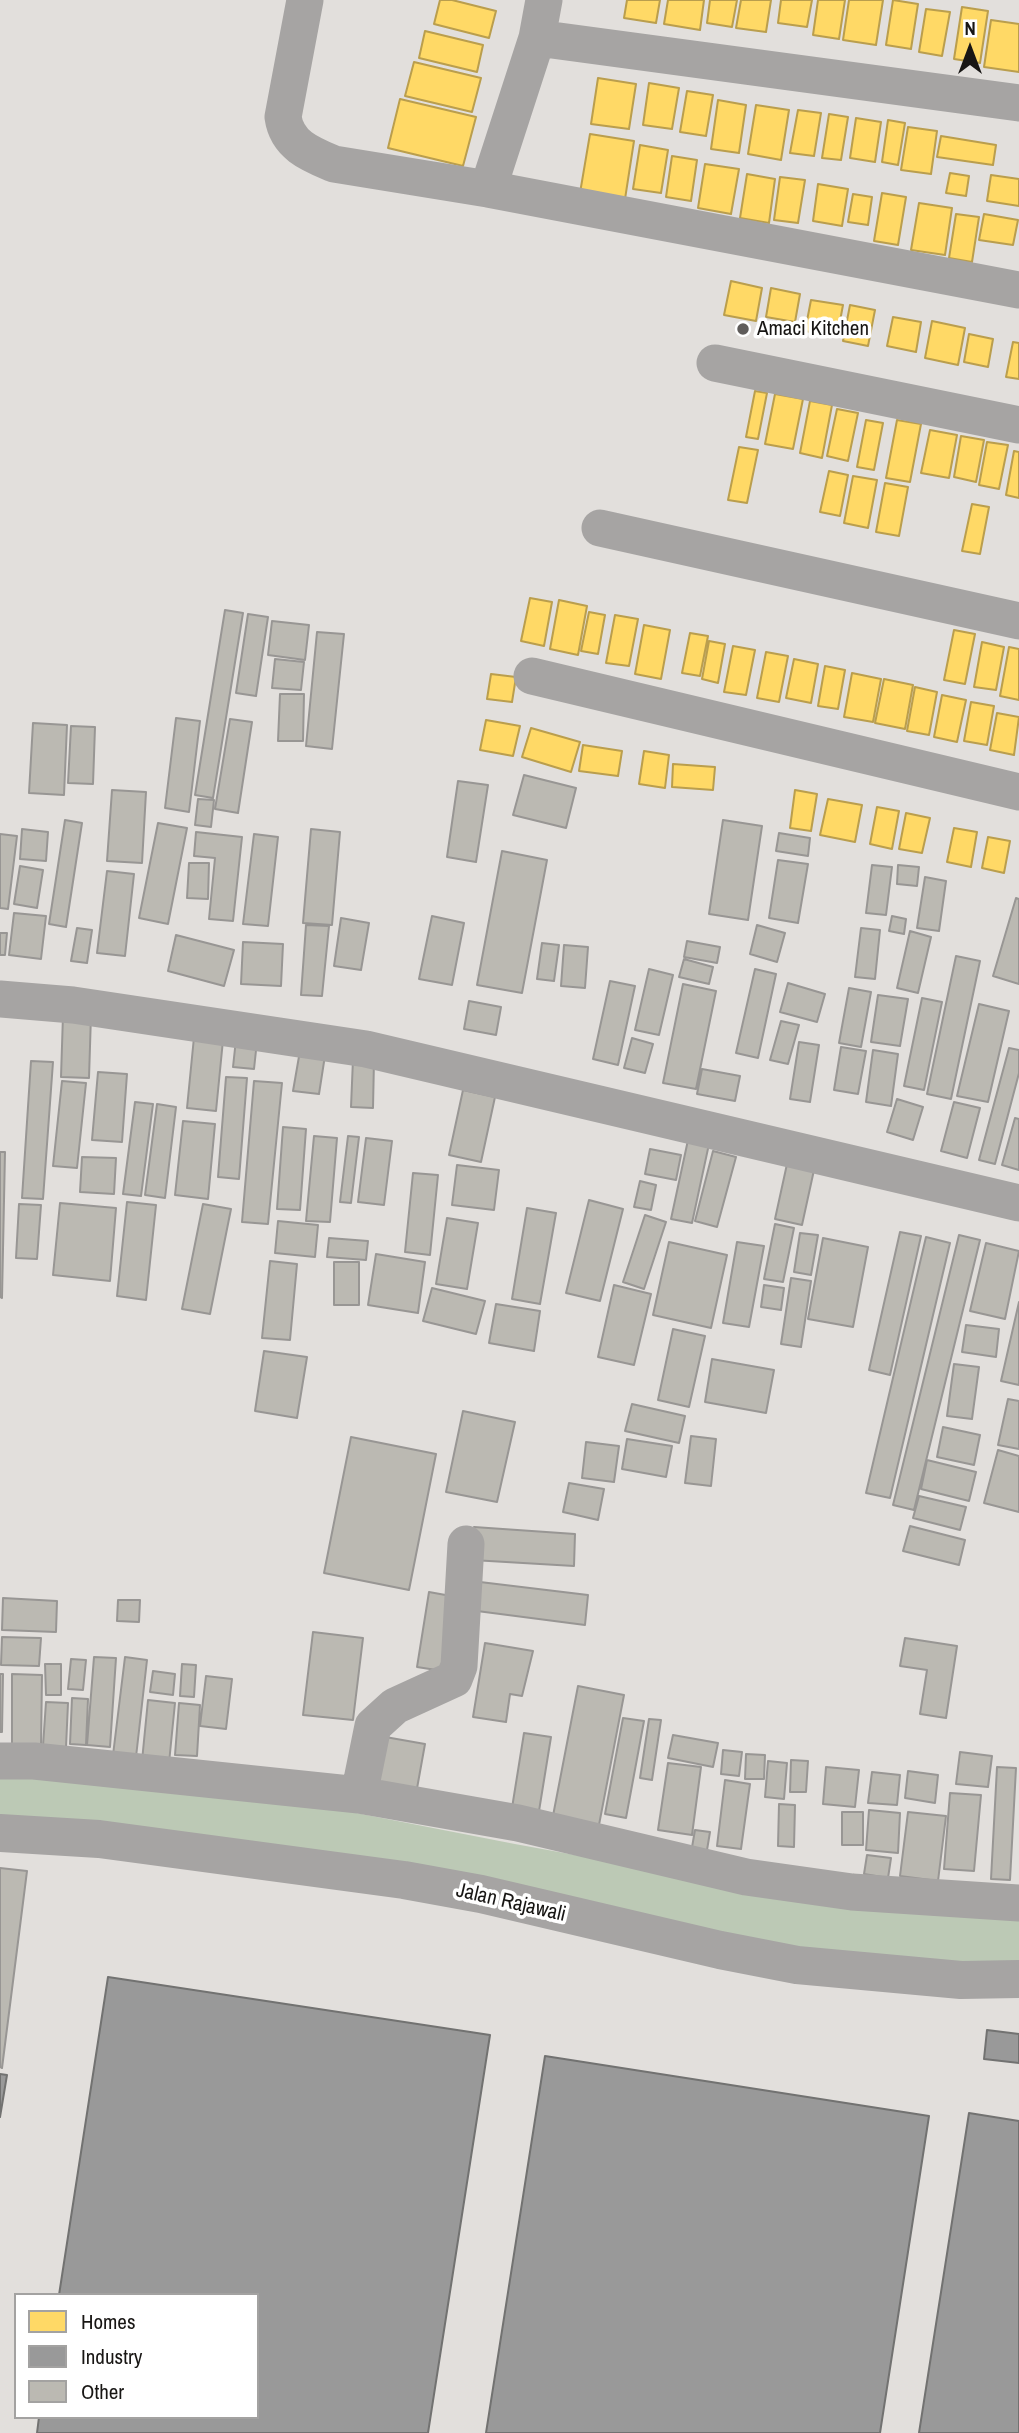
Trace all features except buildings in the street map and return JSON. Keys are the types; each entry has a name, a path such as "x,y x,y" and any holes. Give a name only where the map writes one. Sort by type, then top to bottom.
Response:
{"street":[{"path":"488,189 537,38 544,0"},
{"path":"299,1 284,117 285,129 293,142 312,155 334,164 488,189 1019,290"},
{"path":"537,38 1019,103"},
{"path":"715,363 1019,425"},
{"path":"600,527 1019,621"},
{"path":"532,677 1019,792"},
{"path":"0,999 86,1007 366,1049 1019,1203"},
{"path":"359,1795 373,1726 395,1706 454,1679 459,1666 466,1544"},
{"path":"0,1761 34,1761 359,1795 519,1823 746,1877 852,1892 1019,1903"},
{"name":"Jalan Rajawali","path":"0,1833 99,1839 404,1880 481,1894 697,1945 797,1965 961,1980 1019,1979"}],"waterway":[{"path":"0,1805 151,1804 509,1874 877,1941 1019,1943"}],"place":[{"name":"Amaci Kitchen","path":"743,329"}]}
